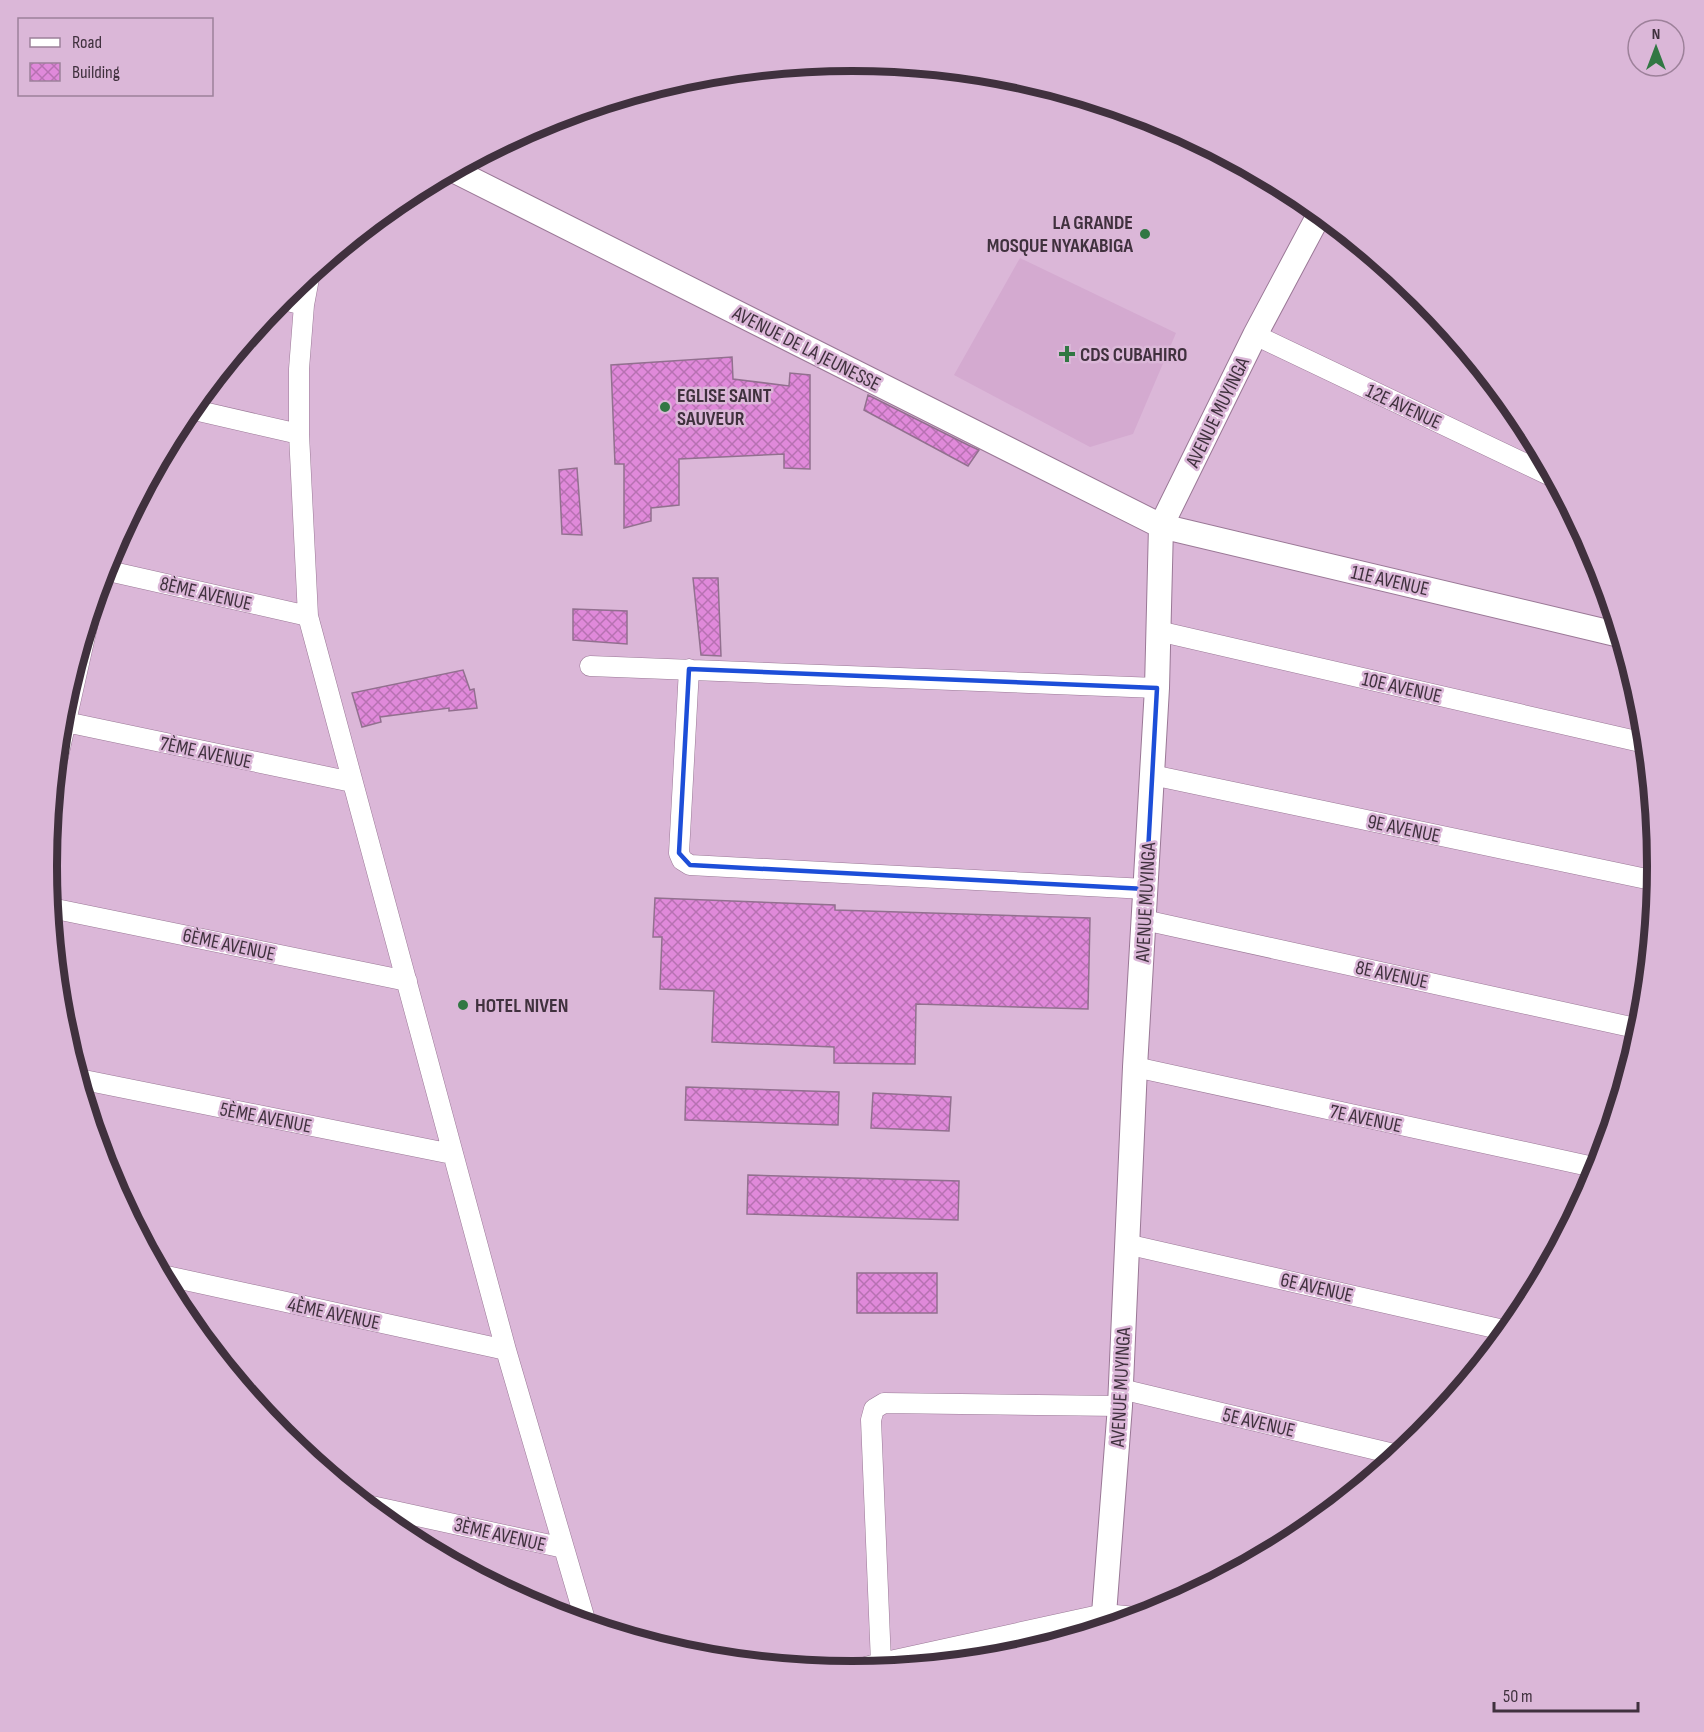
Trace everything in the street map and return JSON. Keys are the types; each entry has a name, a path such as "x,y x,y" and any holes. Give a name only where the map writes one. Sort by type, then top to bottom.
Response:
{"street":[{"name":"AVENUE DE LA JEUNESSE","path":"462,174 1161,526"},
{"name":"AVENUE MUYINGA","path":"1103,1620 1121,1398 1126,1244 1157,688 1161,526 1255,335 1316,221"},
{"path":"307,288 299,369 299,434 308,616 506,1350 583,1614"},
{"path":"292,302 304,305"},
{"name":"12E AVENUE","path":"1255,335 1541,471"},
{"path":"200,411 299,434"},
{"name":"11E AVENUE","path":"1161,526 1612,633"},
{"name":"8ÈME AVENUE","path":"114,572 308,616"},
{"name":"10E AVENUE","path":"1158,631 1637,741"},
{"path":"590,666 1157,688"},
{"path":"689,669 679,854 682,860 690,865 1146,889"},
{"name":"7ÈME AVENUE","path":"70,723 352,782"},
{"name":"9E AVENUE","path":"1152,775 1646,879"},
{"name":"6ÈME AVENUE","path":"59,910 407,981"},
{"name":"8E AVENUE","path":"1144,920 1631,1027"},
{"name":"7E AVENUE","path":"1135,1067 1588,1166"},
{"name":"5ÈME AVENUE","path":"87,1081 452,1154"},
{"name":"6E AVENUE","path":"1126,1244 1498,1329"},
{"name":"4ÈME AVENUE","path":"172,1277 506,1350"},
{"name":"5E AVENUE","path":"881,1660 871,1420 874,1409 884,1403 1121,1398 1388,1453"},
{"name":"3ÈME AVENUE","path":"385,1509 564,1548"},
{"path":"902,1659 1098,1622"}],"highlighted area":[{"path":"689,669 1157,688 1146,889 690,865 679,853"}],"shaded area":[{"name":"CDS CUBAHIRO","path":"1020,258 1176,333 1133,434 1090,447 954,375"}],"building":[{"path":"732,357 733,379 789,386 790,373 810,375 810,469 784,468 784,454 679,459 679,505 651,508 651,521 624,528 624,464 615,464 611,365"},
{"path":"868,395 979,450 968,466 864,410"},
{"path":"577,468 582,535 562,534 559,470"},
{"path":"693,578 718,578 721,656 701,655"},
{"path":"573,609 627,611 627,644 573,640"},
{"path":"463,670 470,690 474,689 477,708 449,711 449,708 380,717 381,722 362,727 352,693"},
{"path":"655,898 835,905 835,910 1090,918 1088,1009 916,1004 915,1064 834,1063 834,1047 712,1042 714,991 660,989 662,937 653,937"},
{"path":"686,1087 839,1092 838,1125 685,1120"},
{"path":"873,1093 951,1097 949,1131 871,1128"},
{"path":"748,1175 959,1181 958,1220 747,1214"},
{"path":"857,1273 937,1273 937,1313 857,1313"}],"place":[{"name":"LA GRANDE MOSQUE NYAKABIGA","path":"1145,234"},
{"name":"CDS CUBAHIRO","path":"1067,354"},
{"name":"EGLISE SAINT SAUVEUR","path":"665,407"},
{"name":"HOTEL NIVEN","path":"463,1005"}]}
